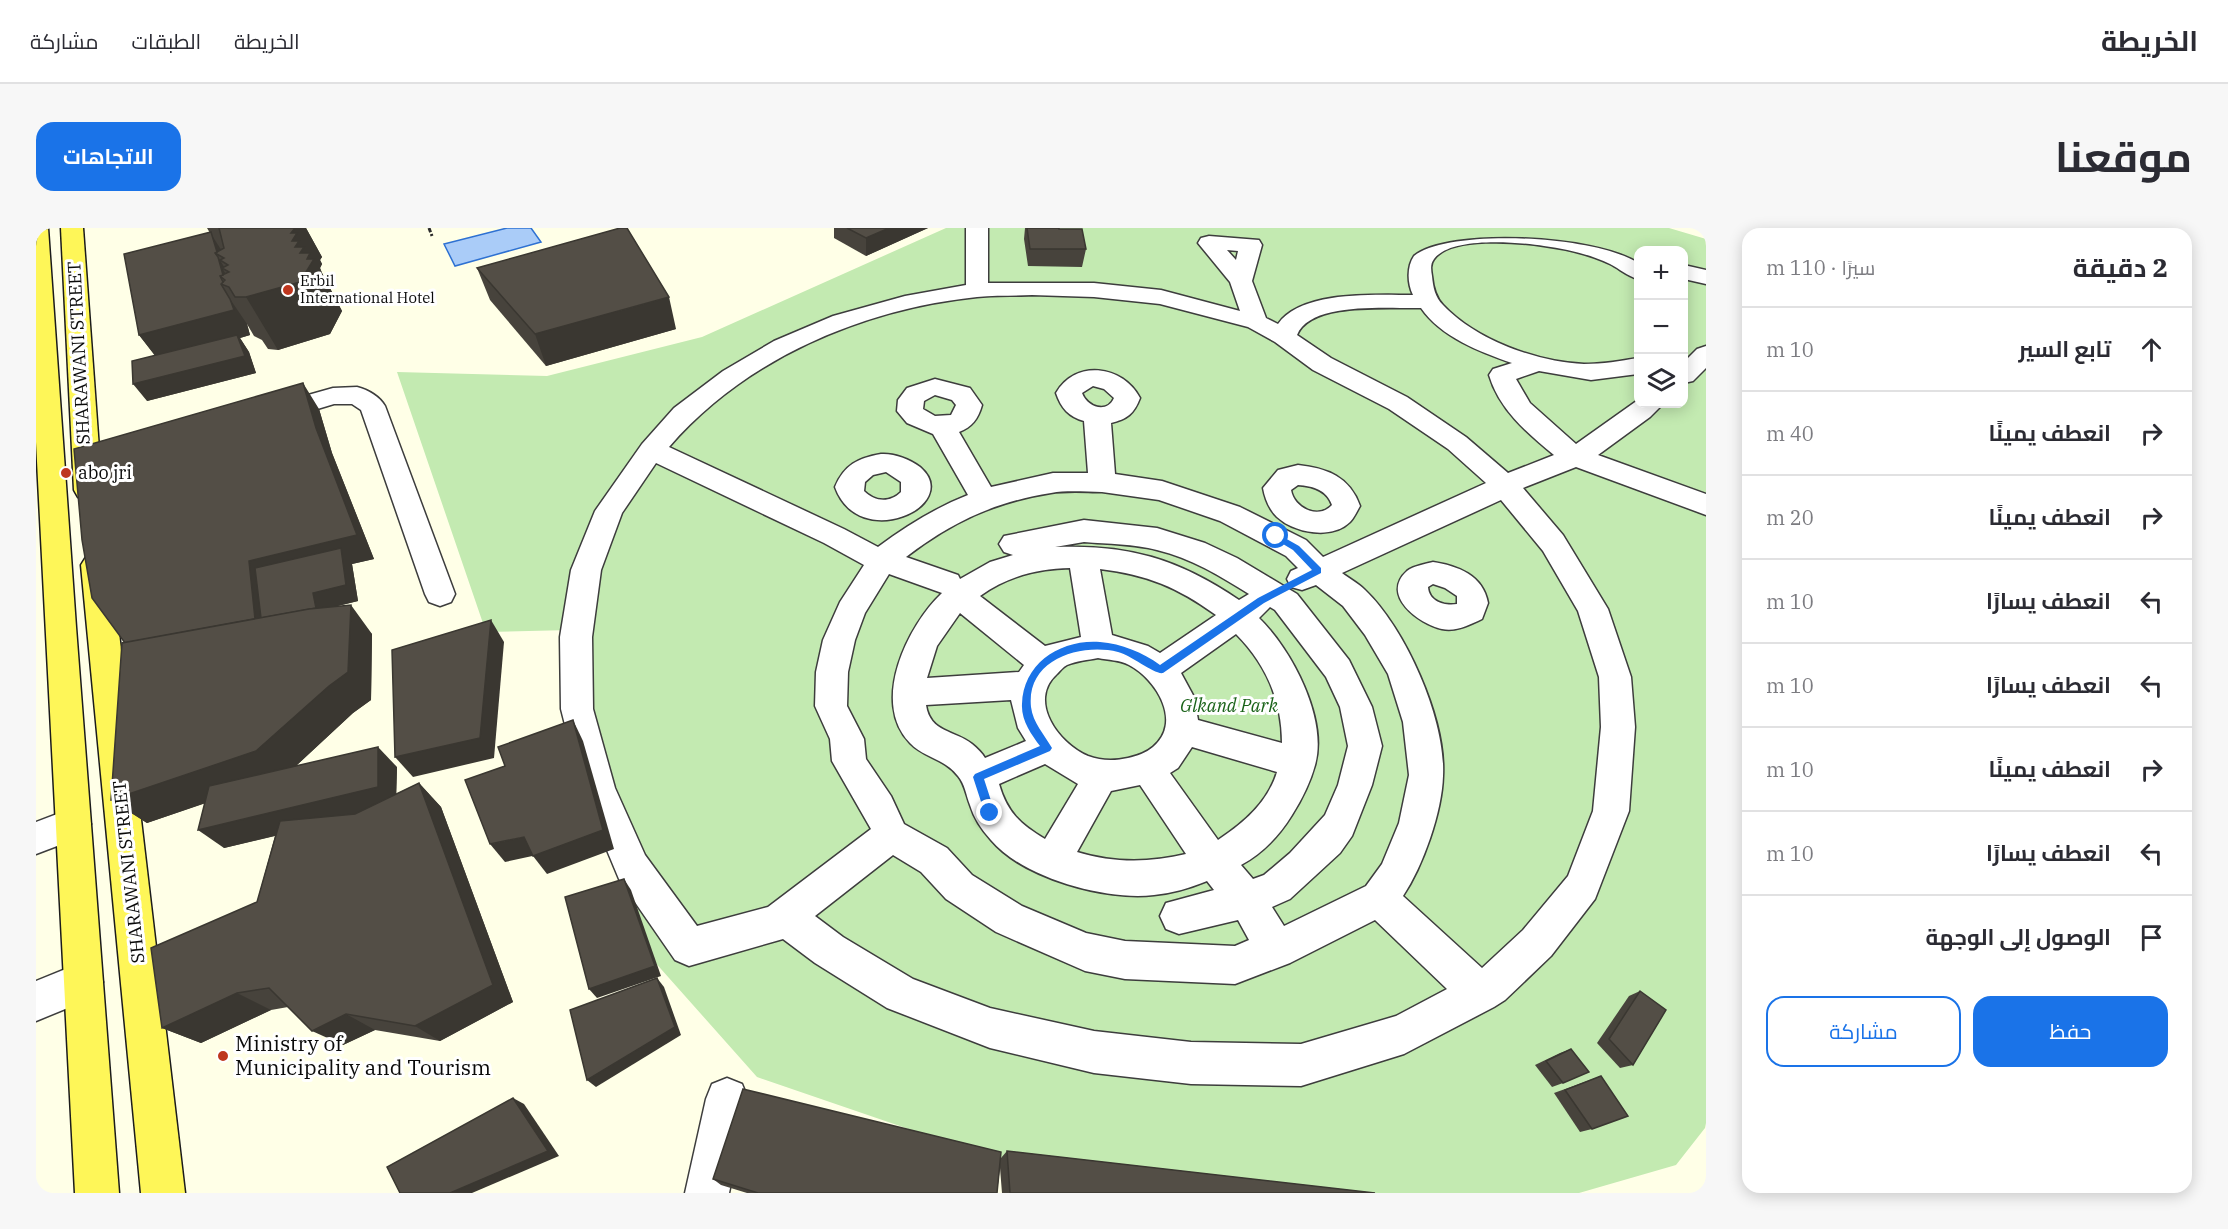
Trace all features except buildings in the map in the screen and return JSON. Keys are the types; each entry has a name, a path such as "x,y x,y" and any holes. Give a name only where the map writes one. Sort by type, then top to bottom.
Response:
{"main road":[{"name":"SHARAWANI STREET","path":"37,228 44,479 73,824 97,1193"},
{"name":"SHARAWANI STREET","path":"73,230 98,462 92,526 163,1193"}],"street":[{"path":"977,228 977,290"},
{"path":"1634,268 1605,253 1561,238 1504,230 1474,231 1449,238 1430,249 1420,264 1419,282 1428,301 1445,320 1470,337 1501,352 1536,364 1576,371 1620,370 1634,367"},
{"path":"1688,273 1706,278"},
{"path":"1242,281 1270,329"},
{"path":"784,917 829,950 902,994 990,1028 1094,1052 1191,1063 1301,1065 1404,1034 1491,987 1537,943 1582,886 1611,811 1618,727 1615,677 1593,609 1553,543 1504,484 1457,443 1418,416 1398,403 1322,364 1270,329 1161,297 1054,284 977,290 905,303 841,321 783,346 732,377 683,414 651,450 609,511 586,570 576,637 577,709 598,789 632,867 690,947 780,922 784,917 891,835"},
{"path":"1270,329 1311,310 1357,304 1428,301"},
{"path":"1536,364 1502,375 1503,382 1515,402 1534,423 1574,456 1706,506"},
{"path":"244,421 333,396 357,395 372,406 440,594"},
{"path":"1160,670 1274,593 1370,547 1488,495 1504,484 1574,456 1622,426 1645,408"},
{"path":"1097,416 1102,482"},
{"path":"942,426 969,505"},
{"path":"651,450 949,593 1037,674"},
{"path":"887,463 907,470 917,483 914,497 897,509 875,510 864,506 851,495 849,487 851,479 865,467 887,463"},
{"path":"1102,482 1053,483 969,505 916,534 881,560 851,610 839,640 832,672 831,706 847,739 849,761 862,786 879,807 891,835 934,860 959,887 1009,919 1085,952 1125,960 1235,965 1276,950 1379,899 1396,875 1417,823 1426,775 1420,722 1403,672 1376,626 1354,598 1318,571 1296,548 1282,523 1280,504 1276,495 1277,488 1288,477 1309,475 1320,478 1339,490 1346,506 1337,518 1318,522 1282,523 1162,491 1102,482"},
{"path":"914,497 969,505"},
{"path":"834,536 864,506"},
{"path":"1337,518 1370,547"},
{"path":"949,593 1011,566 1042,559 1083,557 1117,559 1160,570 1200,588 1238,616 1267,645 1288,681 1300,722 1299,763 1284,802 1255,837 1234,851 1184,873 1151,878 1116,878 1082,872 1024,847 1006,834 990,813 978,777 964,756 924,738 912,717 910,693 916,655 949,593 991,554 1018,543 1084,531 1157,539 1195,551 1274,593 1286,602 1338,669 1356,707 1365,746 1356,785 1339,825 1327,842 1277,887 1247,900 1179,916"},
{"path":"1083,557 1098,645"},
{"path":"1376,626 1419,605"},
{"path":"1098,645 1120,649 1142,657 1160,670 1175,688 1182,709 1182,730 1176,746 1170,753 1148,769 1128,774 1102,776 1064,761 1047,748 1032,727 1026,706 1037,674 1059,653 1078,647 1098,645"},
{"path":"910,693 1037,674"},
{"path":"1182,730 1299,763"},
{"path":"978,777 1047,748"},
{"path":"1148,769 1212,860 1247,900 1276,950"},
{"path":"1053,859 1102,776"},
{"path":"36,837 73,824"},
{"path":"1379,899 1480,993"},
{"path":"36,1001 83,982"},
{"path":"707,1193 727,1099"}],"path":[{"path":"429,228 432,236"}],"green space":[{"name":"Glkand Park","path":"946,228 1669,228 1706,239 1705,1128 1676,1165 1579,1193 1289,1193 999,1160 757,1077 653,960 631,890 570,630 486,632 397,372 547,376 702,337"}],"water":[{"path":"507,228 531,228 541,242 455,266 444,244"}],"place":[{"name":"Erbil International Hotel","path":"288,290"},
{"name":"abo jri","path":"66,473"},
{"name":"Ministry of Municipality and Tourism","path":"223,1056"}],"route":[{"path":"990,813 978,777 1047,748 1032,727 1026,706 1029,685 1035,673 1044,663 1059,653 1078,647 1098,645 1120,649 1142,657 1160,670 1261,600 1318,571 1296,548 1276,536"}]}
